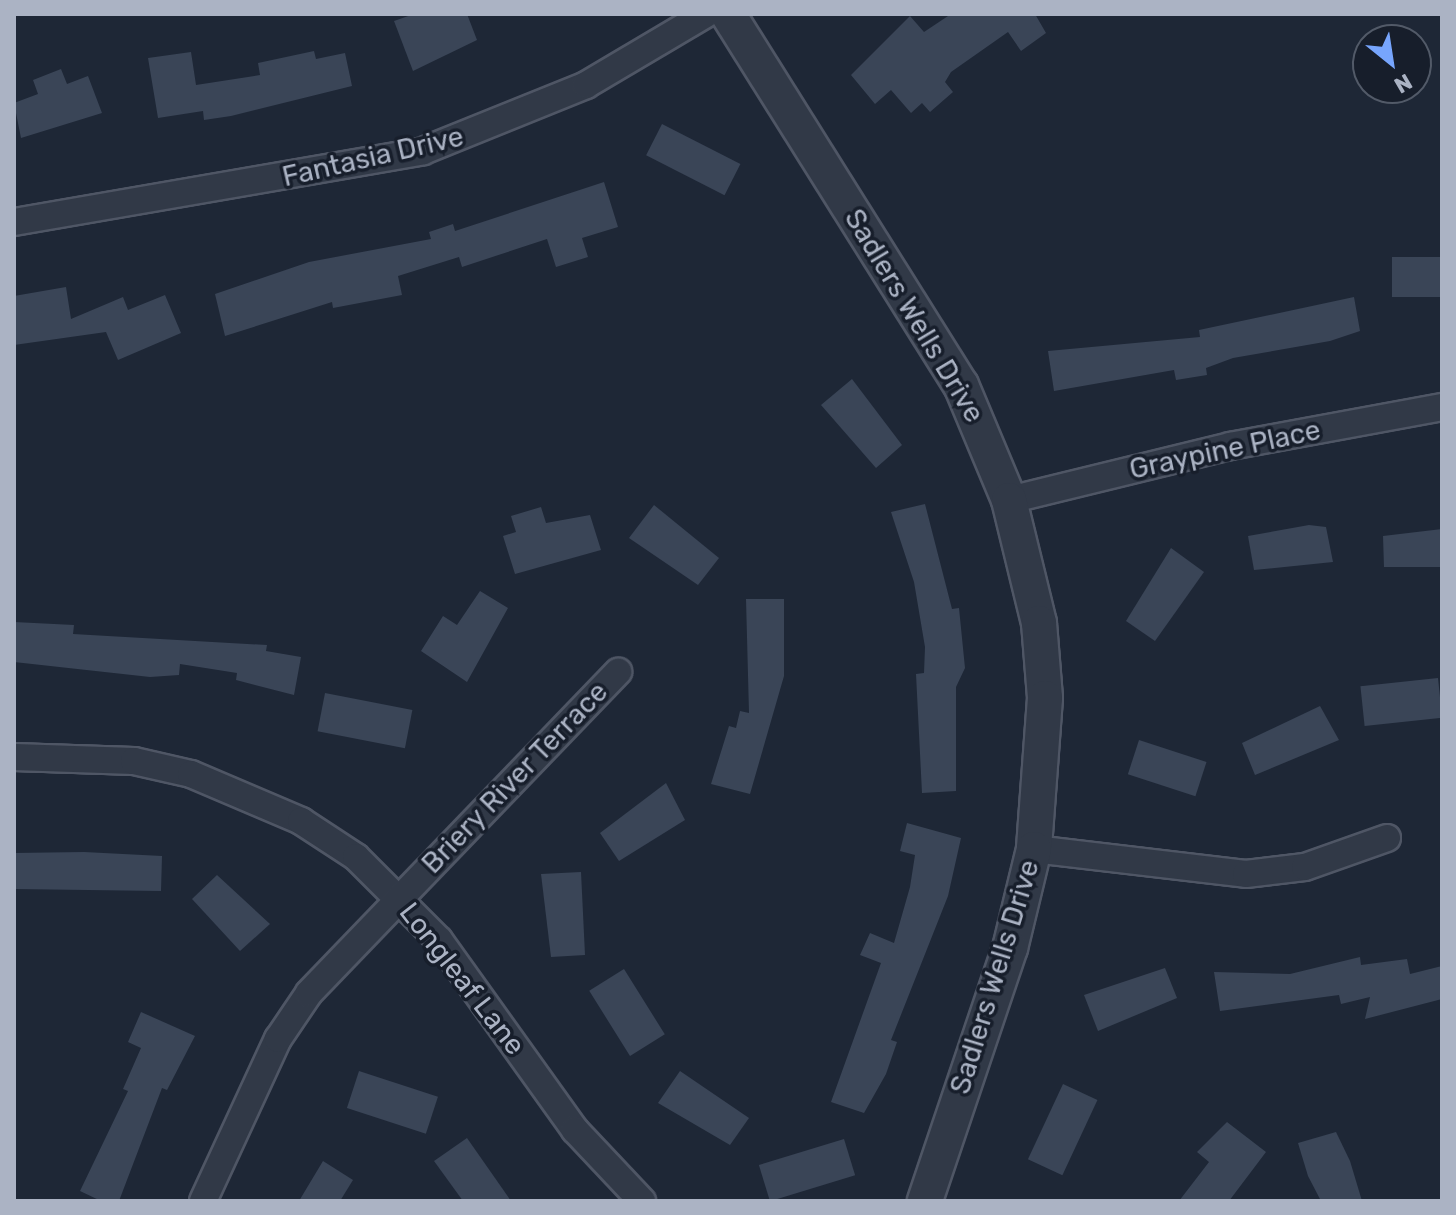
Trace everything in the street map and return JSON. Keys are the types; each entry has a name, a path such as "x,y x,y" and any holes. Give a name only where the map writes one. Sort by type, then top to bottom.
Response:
{"street":[{"name":"Fantasia Drive","path":"14,222 423,151 586,85 706,14"},
{"name":"Sadlers Wells Drive","path":"728,14 961,385 1009,500 1039,623 1045,698 1034,849 1010,948 925,1201"},
{"name":"Graypine Place","path":"1009,500 1230,446 1442,407"},
{"name":"Briery River Terrace","path":"203,1201 278,1039 309,993 618,672"},
{"name":"Longleaf Lane","path":"14,757 134,761 246,793 356,857 401,897 575,1130 642,1201"},
{"path":"1034,849 1246,874 1305,867 1387,838"}],"building":[{"path":"414,14 467,14 477,40 413,71 394,21"},
{"path":"951,14 1035,14 1046,33 1021,51 1008,32 951,72 945,82 953,92 930,112 922,103 911,113 891,90 875,104 851,75 910,16 924,32"},
{"path":"314,51 316,59 345,53 352,86 231,116 204,120 203,111 158,118 148,58 191,52 196,85 260,75 258,63"},
{"path":"61,69 67,84 88,76 102,113 21,138 14,103 38,94 33,80"},
{"path":"662,124 740,164 725,195 646,155"},
{"path":"604,182 618,227 582,238 588,257 556,267 547,239 462,267 459,257 398,276 402,295 333,308 332,302 225,336 215,294 309,262 431,239 429,232 453,224 455,231"},
{"path":"1392,257 1442,257 1442,297 1392,297"},
{"path":"66,287 71,319 123,297 128,310 165,295 181,333 118,360 106,332 14,345 14,296"},
{"path":"1354,297 1360,331 1330,341 1233,358 1206,368 1207,375 1176,380 1174,370 1054,391 1048,351 1200,337 1199,330"},
{"path":"852,379 902,445 876,468 821,405"},
{"path":"925,504 952,609 959,608 965,668 956,687 956,791 922,793 916,674 924,673 925,647 914,582 891,512"},
{"path":"654,505 719,558 698,585 629,538"},
{"path":"541,507 546,523 590,515 601,550 515,574 503,536 516,532 511,516"},
{"path":"1309,525 1326,527 1333,562 1254,570 1248,536"},
{"path":"1442,529 1442,567 1384,567 1383,536"},
{"path":"1171,548 1204,572 1155,641 1126,621"},
{"path":"480,591 508,608 467,682 421,651 443,616 457,625"},
{"path":"746,599 784,599 784,676 750,794 711,784 729,726 736,728 740,711 749,713"},
{"path":"14,622 74,625 73,634 267,645 266,651 301,657 294,695 236,680 237,673 180,664 179,675 150,677 14,662"},
{"path":"1438,678 1442,718 1365,726 1360,686"},
{"path":"325,693 412,710 405,748 318,731"},
{"path":"1320,706 1339,740 1255,775 1242,743"},
{"path":"1139,740 1207,762 1195,796 1128,774"},
{"path":"666,783 685,820 619,861 600,833"},
{"path":"907,823 961,838 948,896 891,1040 897,1042 886,1074 864,1113 831,1102 881,963 860,955 870,933 894,943 910,887 915,855 900,851"},
{"path":"84,852 162,856 161,891 14,889 14,853"},
{"path":"581,872 585,955 551,957 541,874"},
{"path":"217,875 270,924 240,951 192,899"},
{"path":"1360,957 1361,965 1407,959 1410,974 1442,966 1442,999 1365,1019 1370,997 1341,1004 1339,995 1220,1011 1214,972 1290,974"},
{"path":"1165,968 1177,998 1098,1031 1084,995"},
{"path":"624,969 665,1034 630,1056 589,991"},
{"path":"141,1012 195,1036 167,1090 162,1088 119,1201 101,1201 80,1191 128,1091 123,1089 141,1048 128,1042"},
{"path":"359,1071 438,1097 426,1134 347,1108"},
{"path":"680,1071 749,1118 730,1145 658,1103"},
{"path":"1063,1084 1097,1100 1062,1175 1028,1159"},
{"path":"1227,1122 1266,1152 1229,1201 1179,1201 1209,1162 1197,1152"},
{"path":"1336,1132 1350,1161 1362,1201 1321,1201 1308,1176 1298,1143"},
{"path":"467,1138 511,1201 463,1201 434,1161"},
{"path":"844,1139 855,1175 770,1201 759,1165"},
{"path":"323,1161 353,1180 340,1201 299,1201"}]}
